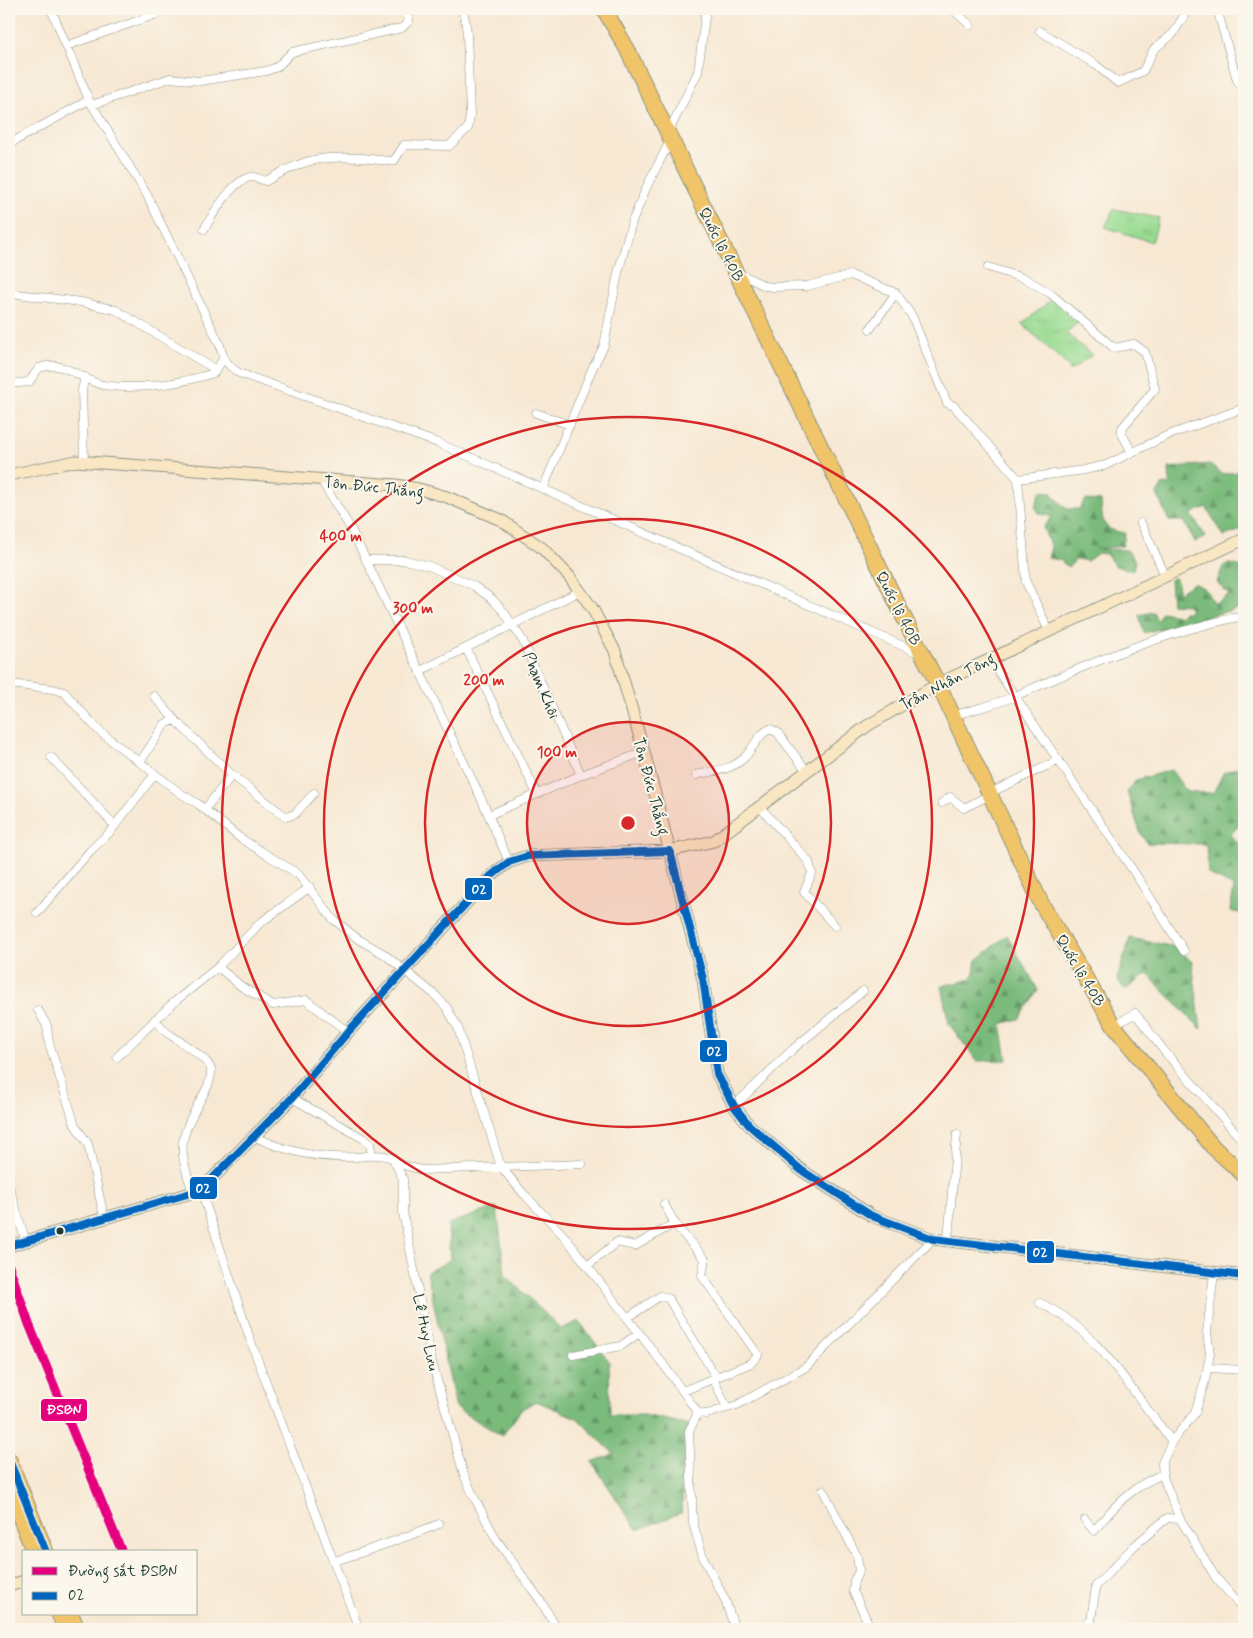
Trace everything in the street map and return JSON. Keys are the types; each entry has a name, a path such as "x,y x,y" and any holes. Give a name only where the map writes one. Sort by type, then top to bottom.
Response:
{"highway":[{"name":"Quốc lộ 40B","path":"604,9 627,49 922,655 938,684 1041,903 1114,1026 1213,1147 1244,1175"},
{"path":"9,1460 45,1550"},
{"path":"9,1489 33,1550"},
{"path":"61,1616 66,1629"},
{"path":"72,1616 77,1629"}],"main road":[{"name":"Tôn Đức Thắng","path":"9,475 76,461 419,489 483,510 542,548 569,576 592,608 614,651 644,752 703,979 717,1074 734,1106 750,1125 801,1170 872,1216 933,1239"},
{"name":"Trần Nhân Tông","path":"509,862 528,856 670,851 714,841 867,726 938,684 1165,574 1244,539"},
{"path":"9,1246 25,1239 197,1191 292,1098 348,1032 491,876 509,862"},
{"path":"933,1239 948,1239 1244,1276"},
{"path":"9,1586 22,1582"}],"street":[{"path":"51,9 91,103 147,195 220,345 223,359 230,367 239,373 438,443 922,655"},
{"path":"66,46 171,9"},
{"path":"9,144 91,103 170,78 200,81 275,69 292,52 402,28 409,20 408,9"},
{"path":"204,229 228,194 247,178 255,177 266,181 296,164 313,158 331,157 394,161 404,145 446,147 452,144 468,128 470,122 467,32 463,9"},
{"path":"544,489 604,346 618,273 632,222 698,72 706,9"},
{"path":"952,9 970,25"},
{"path":"1040,31 1096,66 1118,83 1143,71 1154,48 1173,34 1188,9"},
{"path":"1217,9 1237,80 1244,89"},
{"path":"988,267 1026,280 1051,294 1114,348 1134,344 1145,352 1155,389 1122,428 1122,434 1132,452"},
{"path":"735,271 760,284 774,288 807,286 851,275 896,293 912,316 947,403 954,406 1018,479 1026,582 1049,631"},
{"path":"9,293 80,302 116,310 216,370"},
{"path":"870,329 896,293"},
{"path":"9,384 29,382 37,370 44,366 66,367 98,383 114,386 171,384 214,374 223,359"},
{"path":"84,462 82,390 85,377"},
{"path":"1018,479 1084,470 1115,461 1196,424 1244,408"},
{"path":"536,412 570,425"},
{"path":"321,480 351,529 489,816 509,862"},
{"path":"1141,523 1165,574"},
{"name":"Phạm Khôi","path":"366,560 406,560 449,574 474,586 492,599 523,641 581,775"},
{"path":"420,671 580,591"},
{"path":"953,716 1014,697 1090,664 1183,631 1244,616"},
{"path":"466,648 537,794"},
{"path":"989,658 1151,897 1184,951"},
{"path":"9,684 54,688 64,692 94,725 155,774 205,809 240,838 298,874 310,887 327,913 342,927 405,970 438,998 450,1012 458,1028 501,1167 565,1237 698,1413 703,1414 727,1408 806,1367 933,1239"},
{"path":"154,696 175,720 232,774 286,817 295,814 314,793"},
{"path":"140,762 165,724 175,720"},
{"path":"696,775 734,765 745,758 765,732 770,729 777,732 806,770"},
{"path":"489,816 581,775 644,752"},
{"path":"52,758 115,826"},
{"path":"942,803 953,797 964,808 1059,760"},
{"path":"37,913 115,826 155,774"},
{"path":"205,809 232,774"},
{"path":"759,806 809,862 812,873 804,892 835,926"},
{"path":"116,1057 155,1019 218,967 260,923 310,887"},
{"path":"218,967 263,1001 273,1005 306,1000 348,1032"},
{"path":"734,1106 793,1049 863,991"},
{"path":"38,1010 47,1026 49,1043 75,1125 88,1144 104,1217"},
{"path":"1114,1026 1135,1013 1165,1052 1244,1142"},
{"path":"155,1019 169,1034 184,1042 193,1053 205,1060 211,1069 210,1080 192,1116 182,1143 182,1156 197,1191 251,1342 359,1629"},
{"path":"292,1098 364,1139 370,1144 372,1156"},
{"path":"948,1239 957,1134"},
{"path":"253,1136 292,1152 332,1158 391,1157 399,1164 395,1163"},
{"path":"395,1163 422,1170 582,1164"},
{"name":"Lê Huy Lưu","path":"395,1163 403,1179 403,1213 432,1362 464,1475 496,1539 557,1629"},
{"path":"9,1186 25,1239"},
{"path":"664,1204 676,1223 705,1259 702,1276 758,1353 755,1360 683,1391"},
{"path":"587,1266 617,1242 635,1246 676,1223"},
{"path":"1214,1273 1207,1332 1210,1354 1208,1368 1195,1412 1172,1441 1162,1463 1163,1474 1180,1519 1216,1578 1244,1610"},
{"path":"627,1318 660,1296 668,1298 715,1377 727,1408"},
{"path":"1040,1303 1061,1314 1090,1341 1134,1390 1172,1441"},
{"path":"573,1355 621,1346 639,1333"},
{"path":"1208,1368 1244,1370"},
{"path":"698,1413 689,1431 692,1523 704,1557 725,1600 735,1629"},
{"path":"1085,1520 1094,1531 1124,1496 1142,1483 1163,1474"},
{"path":"823,1490 857,1556 859,1571 854,1581 853,1591 870,1629"},
{"path":"1078,1629 1090,1621 1096,1586 1109,1570 1167,1518 1180,1519"},
{"path":"334,1561 386,1546 402,1537 439,1524"}],"green space":[{"path":"1114,209 1159,218 1152,242 1105,227"},
{"path":"1057,295 1082,319 1066,333 1092,355 1070,371 1068,366 1022,324"},
{"path":"1210,464 1222,474 1244,471 1244,529 1224,536 1206,507 1191,514 1206,537 1195,542 1184,521 1169,521 1157,494 1163,484 1170,485 1169,468"},
{"path":"1041,491 1050,492 1067,509 1079,509 1085,500 1101,501 1105,524 1112,530 1125,533 1123,546 1096,549 1127,550 1135,560 1133,571 1115,566 1106,554 1098,553 1087,561 1077,559 1068,567 1060,560 1048,558 1051,548 1043,527 1052,517 1039,513 1035,506"},
{"path":"1230,564 1242,567 1244,570 1244,607 1144,633 1139,615 1153,612 1157,621 1162,612 1182,616 1183,612 1190,612 1188,605 1172,604 1170,580 1174,577 1178,584 1178,593 1194,583 1205,589 1214,604 1229,595 1217,582 1223,566"},
{"path":"1244,765 1244,821 1230,835 1244,848 1244,914 1230,911 1234,887 1208,874 1206,844 1147,843 1140,832 1127,792 1136,780 1171,770 1187,792 1213,793 1224,772"},
{"path":"1007,935 1038,990 1019,1019 1001,1024 1007,1060 977,1061 949,1024 941,986 972,979 977,960"},
{"path":"1130,938 1176,947 1192,962 1201,1029 1147,974 1125,990 1117,979"},
{"path":"497,1207 505,1275 561,1329 579,1321 609,1361 610,1415 644,1415 691,1425 681,1513 637,1530 592,1462 614,1454 577,1418 536,1401 522,1409 502,1436 456,1408 427,1272 450,1260 448,1224"}],"rail line":[{"name":"ĐSBN","path":"9,1266 29,1324 121,1550"}],"transit line":[{"name":"02","path":"670,851 703,979 717,1074 734,1106 749,1125 801,1170 872,1216 933,1239 1244,1276"},
{"name":"02","path":"9,1246 201,1190 292,1098 348,1032 491,876 509,862 528,856 670,851"},
{"name":"02","path":"9,1460 45,1550"}]}
